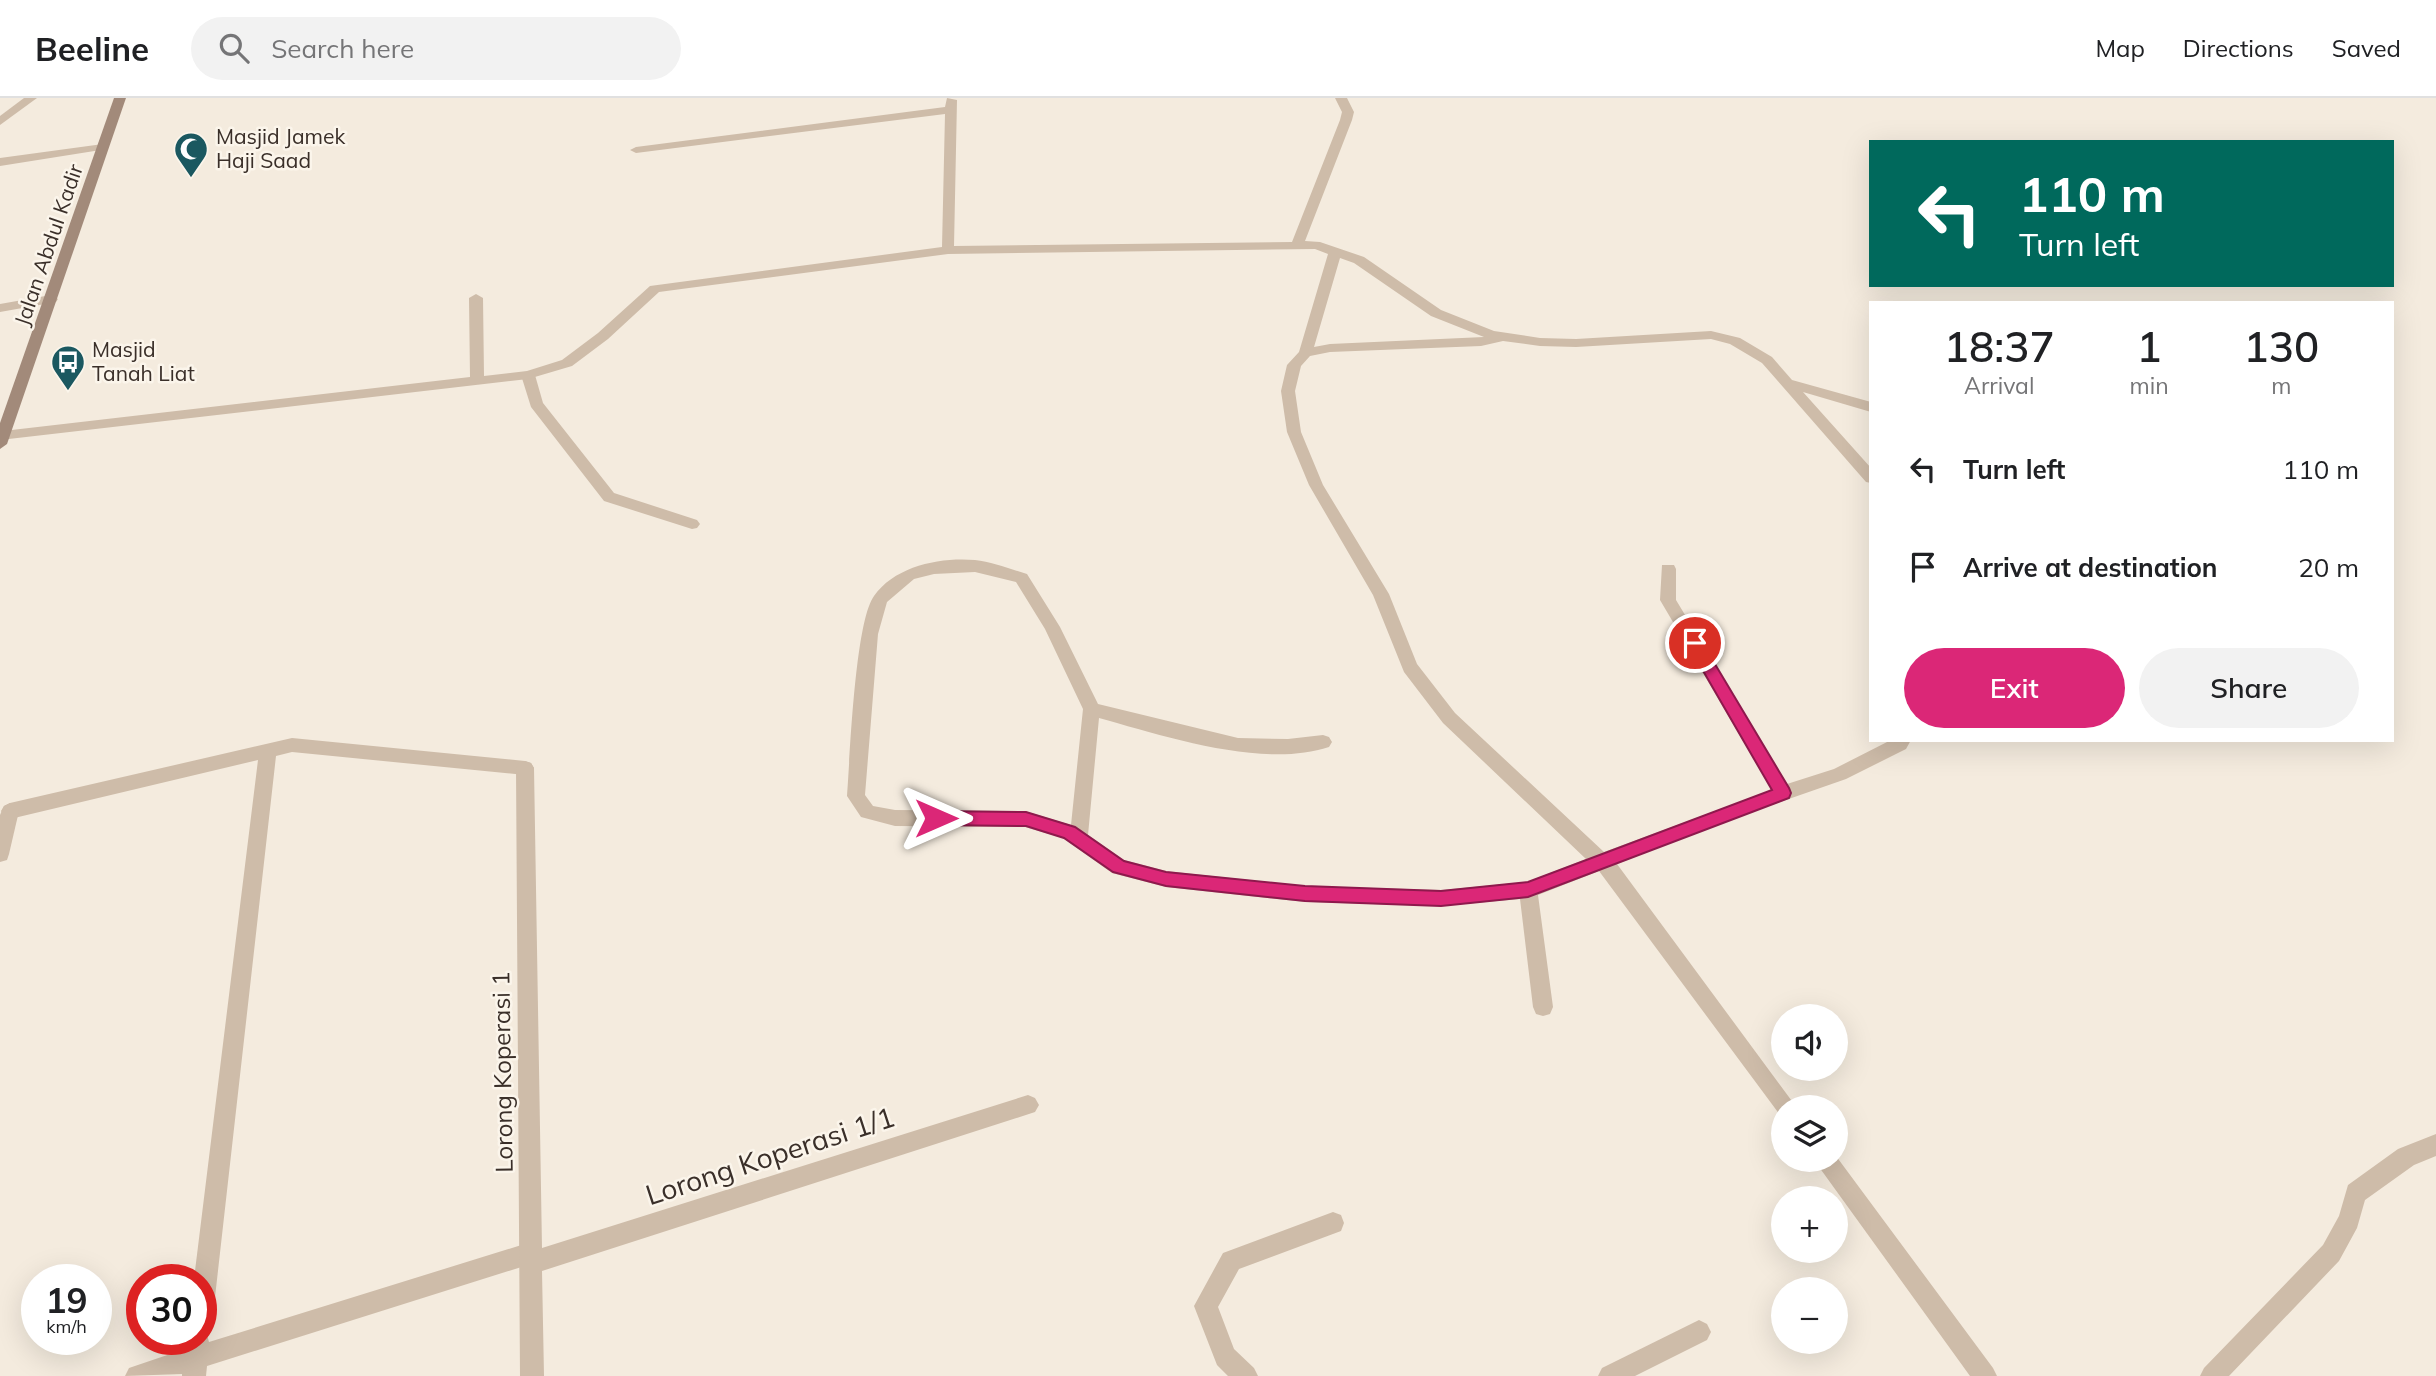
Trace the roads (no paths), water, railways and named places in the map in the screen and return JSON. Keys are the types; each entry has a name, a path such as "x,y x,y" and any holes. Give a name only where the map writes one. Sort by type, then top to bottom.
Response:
{"main road":[{"name":"Jalan Abdul Kadir","path":"2,440 121,98"}],"street":[{"path":"0,122 32,98"},
{"path":"1297,245 1346,120 1348,112 1341,98"},
{"path":"636,150 951,104 948,250"},
{"path":"0,162 103,147"},
{"path":"2,440 528,375 567,363 603,336 655,289 948,250 1316,245 1359,260 1436,313 1490,335 1540,342 1711,335 1735,341 1767,360 1869,476"},
{"path":"1335,252 1305,354 1294,365 1289,391 1294,432 1316,485 1381,594 1410,667 1449,718 1613,873 1777,1095"},
{"path":"476,298 477,381"},
{"path":"0,308 51,299"},
{"path":"1305,354 1330,348 1481,342 1505,338"},
{"path":"528,375 536,404 609,497 692,524"},
{"path":"1787,383 1869,406"},
{"path":"1079,839 1082,786 1092,709 1052,627 1021,578 975,566 934,568 909,574 880,599 870,634 856,796 867,812 895,818 1026,819 1069,832 1079,839 1119,867 1166,879 1305,894 1427,898 1528,890 1725,813 1840,774 1901,742"},
{"path":"1668,569 1668,600 1783,793"},
{"path":"1092,709 1152,726 1238,745 1287,746 1323,742"},
{"name":"Lorong Koperasi 1","path":"268,750 292,745 525,768 532,1376"},
{"path":"0,854 10,811 268,750 207,1264"},
{"path":"1528,890 1543,1007"},
{"name":"Lorong Koperasi 1/1","path":"137,1376 1028,1105"},
{"path":"2213,1376 2331,1253 2349,1220 2356,1193 2406,1157 2436,1145"},
{"path":"1834,1172 1985,1376"},
{"path":"1246,1376 1225,1357 1206,1306 1231,1261 1333,1223"},
{"path":"1610,1376 1699,1332"}],"place":[{"name":"Masjid Jamek Haji Saad","path":"191,179"},
{"name":"Masjid Tanah Liat","path":"68,392"}]}
